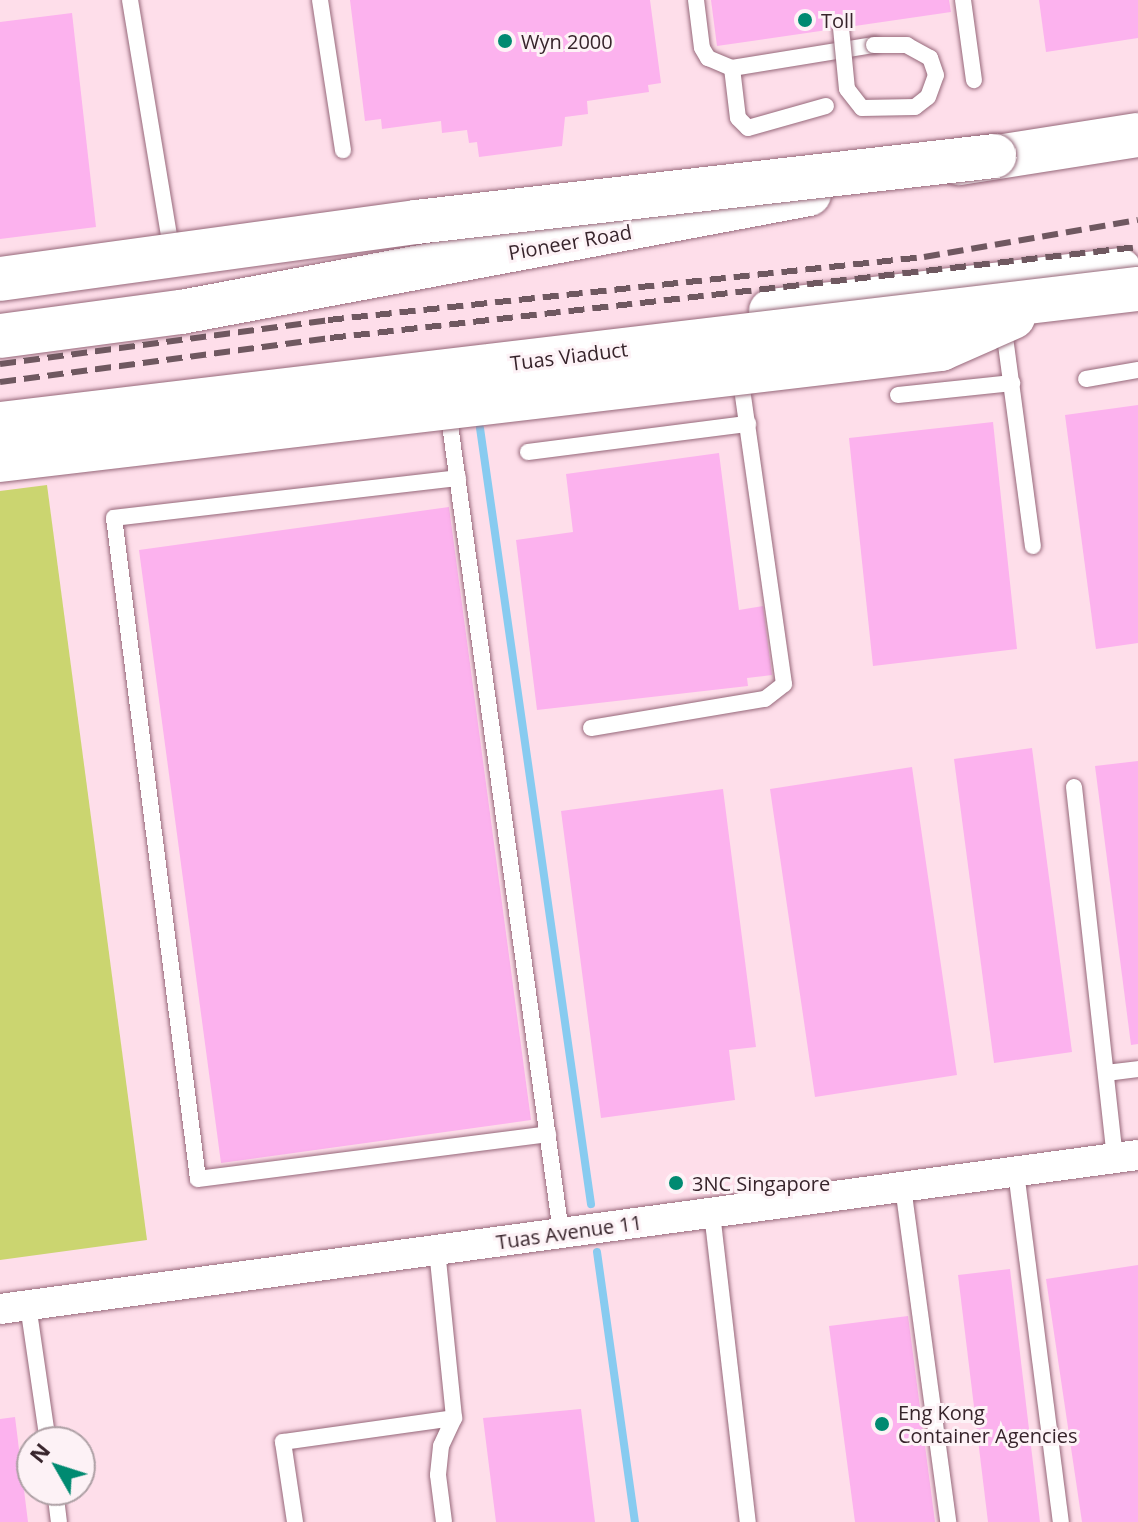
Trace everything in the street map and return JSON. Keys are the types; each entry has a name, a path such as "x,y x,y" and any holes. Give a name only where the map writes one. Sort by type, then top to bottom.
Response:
{"main road":[{"name":"Pioneer Road","path":"0,336 181,312 535,248 994,156 1138,135"},
{"path":"0,279 416,222 994,156"},
{"path":"2,410 440,351 1138,268"},
{"name":"Tuas Viaduct","path":"2,410 1138,289"},
{"path":"9,468 941,349 1052,299"}],"street":[{"name":"Tuas Avenue 11","path":"14,1307 1126,1157"}],"lane":[{"path":"130,0 174,270"},
{"path":"320,0 343,150"},
{"path":"696,0 702,48 708,58 732,68 874,45 907,45 930,58 936,75 928,97 915,107 862,108 847,89 841,28"},
{"path":"963,0 974,80"},
{"path":"732,68 738,118 748,128 826,106"},
{"path":"996,283 1033,546"},
{"path":"591,728 765,699 784,684 732,315"},
{"path":"440,351 561,1233"},
{"path":"1086,379 1138,370"},
{"path":"898,395 1012,383"},
{"path":"2,410 9,468"},
{"path":"528,452 748,424"},
{"path":"458,478 114,518 198,1179 548,1134"},
{"path":"1074,787 1106,1073 1126,1157"},
{"path":"1106,1073 1138,1069"},
{"path":"1016,1172 1061,1522"},
{"path":"903,1187 948,1522"},
{"path":"712,1213 748,1522"},
{"path":"437,1250 454,1418 441,1446 438,1475 444,1522"},
{"path":"14,1307 44,1426"},
{"path":"295,1522 283,1442 454,1418"}],"green space":[{"path":"47,485 147,1240 0,1260 0,491"}],"building":[{"name":"Wyn 2000","path":"350,0 650,0 661,83 648,85 649,92 587,101 588,114 565,117 562,146 479,157 477,142 469,143 467,130 442,133 441,121 382,129 381,119 365,121"},
{"name":"Toll","path":"711,0 949,0 951,12 717,46"},
{"path":"1039,0 1138,0 1138,38 1046,52"},
{"path":"72,13 96,227 0,239 0,22"},
{"path":"1138,405 1138,643 1096,649 1065,415"},
{"path":"993,422 1017,649 873,666 849,438"},
{"path":"719,453 739,610 763,606 772,675 747,678 748,686 537,710 516,540 573,532 566,474"},
{"path":"449,507 531,1120 221,1163 139,550"},
{"path":"1032,748 1072,1052 994,1063 954,759"},
{"path":"1138,761 1138,1044 1131,1045 1095,766"},
{"path":"912,767 957,1075 815,1097 770,789"},
{"path":"723,789 756,1047 729,1050 735,1100 601,1118 561,811"},
{"path":"1138,1265 1138,1522 1082,1522 1046,1279"},
{"path":"1010,1269 1040,1522 988,1522 958,1275"},
{"name":"Eng Kong Container Agencies","path":"908,1316 935,1522 855,1522 829,1326"},
{"path":"581,1409 595,1522 496,1522 483,1418"},
{"path":"15,1417 16,1506 26,1506 28,1522 0,1522 0,1419"}],"waterway":[{"path":"480,428 591,1204"},
{"path":"597,1252 635,1522"}],"railway":[{"path":"0,364 328,320 924,257 1138,220"},
{"path":"0,382 330,338 1138,247"}],"place":[{"name":"Toll","path":"805,20"},
{"name":"Wyn 2000","path":"505,41"},
{"name":"3NC Singapore","path":"676,1183"},
{"name":"Eng Kong Container Agencies","path":"882,1424"}]}
